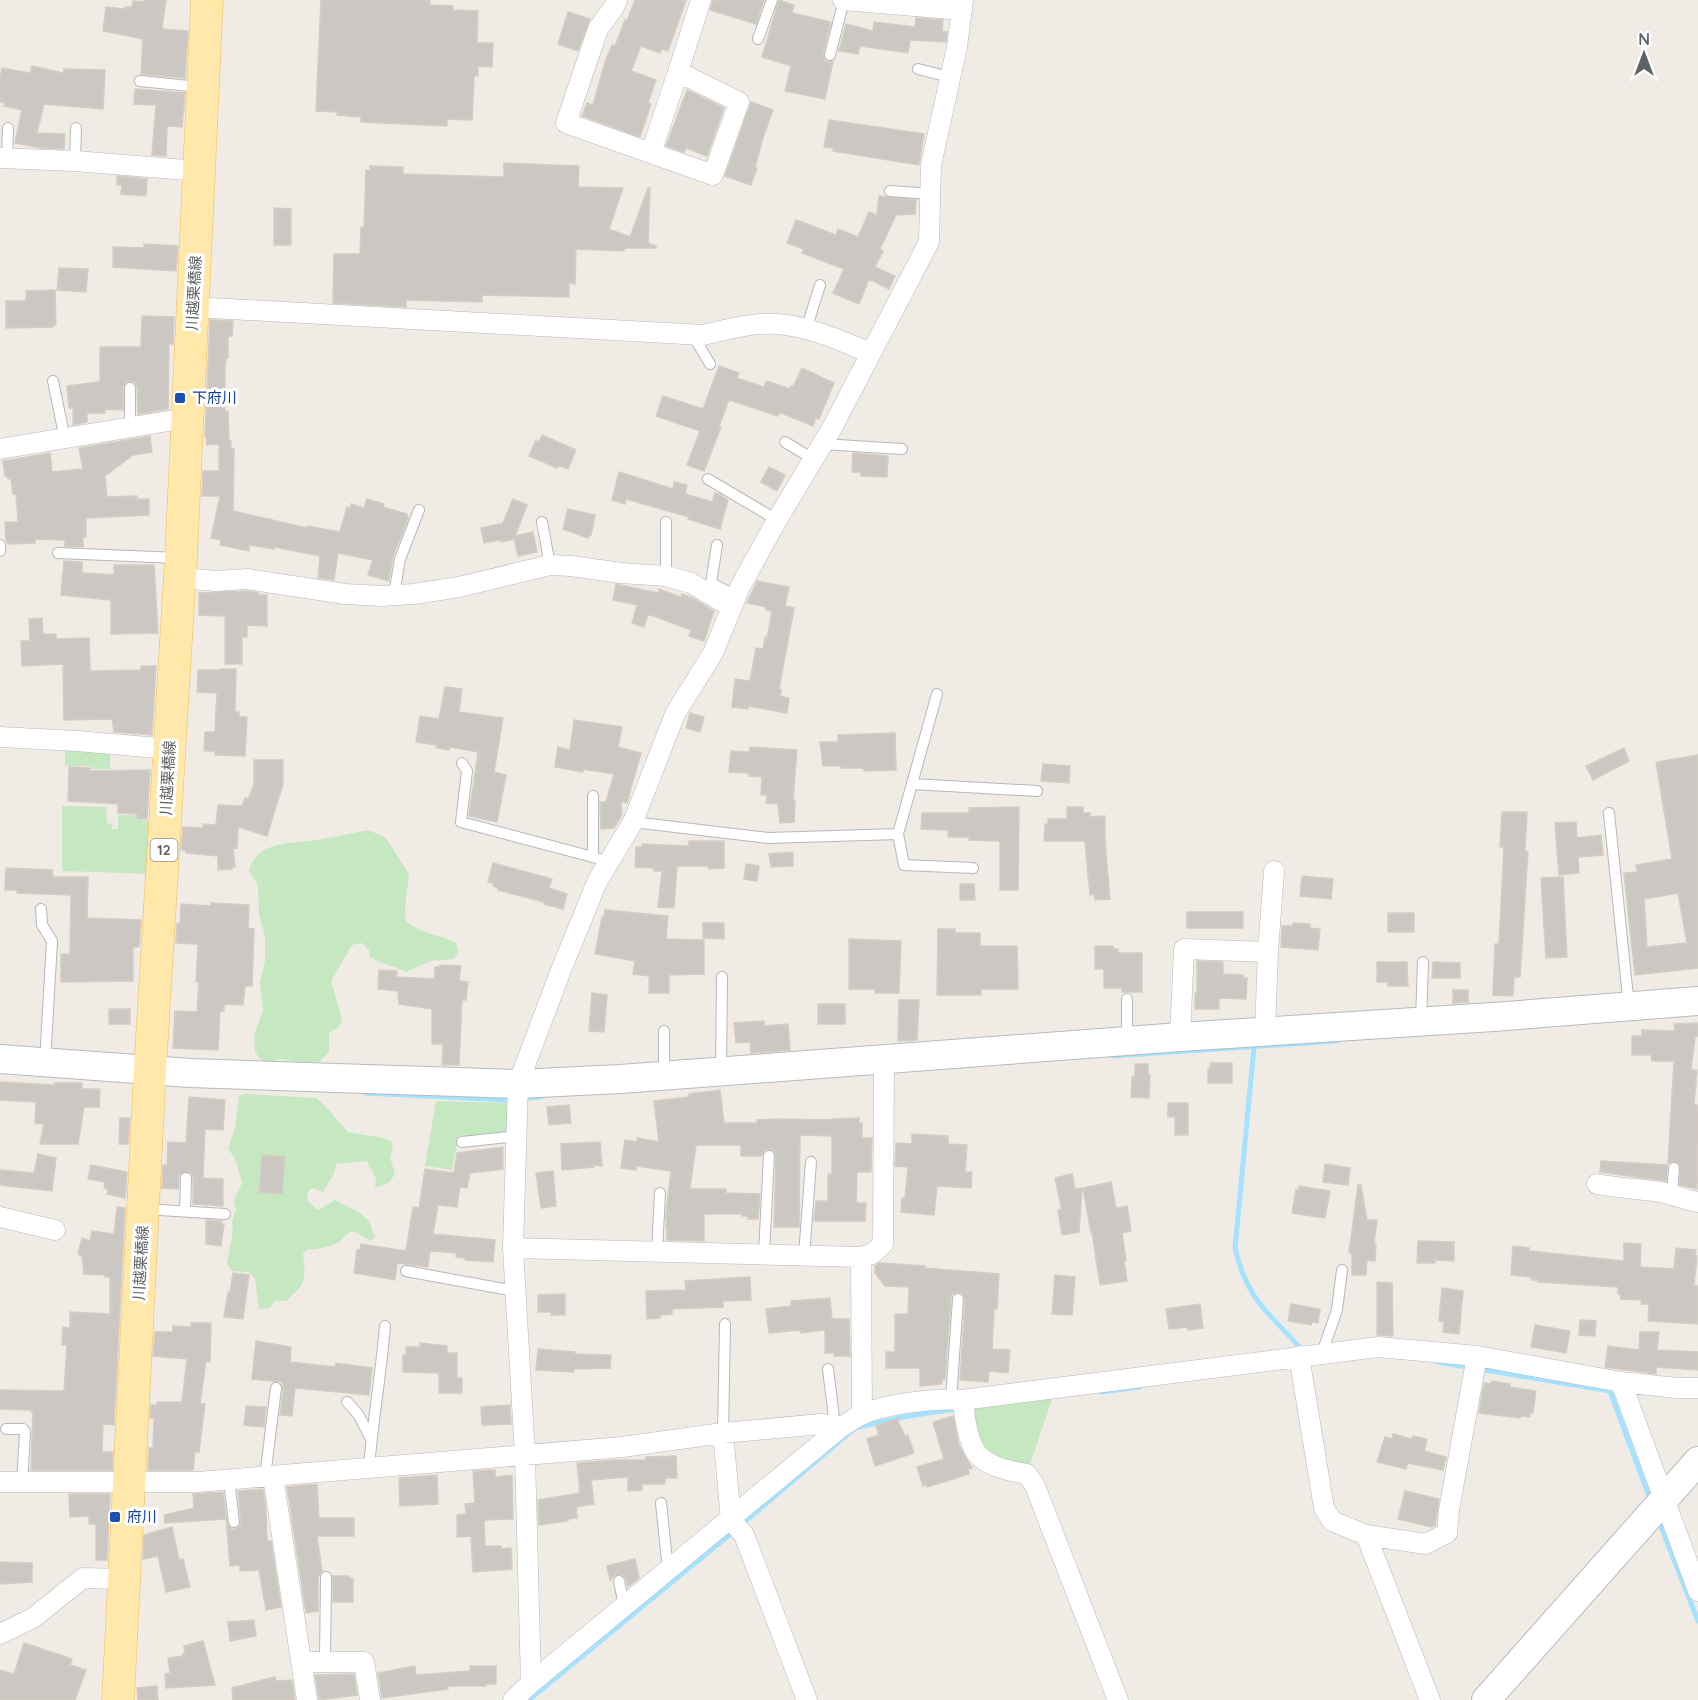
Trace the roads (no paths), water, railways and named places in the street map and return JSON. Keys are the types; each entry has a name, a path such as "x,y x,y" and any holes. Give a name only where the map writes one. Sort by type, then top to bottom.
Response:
{"main road":[{"name":"川越栗橋線","path":"118,1700 150,1070 180,568 207,0"}],"street":[{"path":"616,0 614,7 598,29 566,123 713,175 739,102 678,72"},
{"path":"651,153 701,0"},
{"path":"531,1683 525,1455 513,1248 518,1084 597,882 600,859 633,822 675,714 713,653 734,602 777,520 818,452 929,242 931,165 957,47 962,5 843,0"},
{"path":"4,158 199,171"},
{"path":"193,307 703,335 743,326 777,324 821,333 871,353"},
{"path":"0,449 187,418"},
{"path":"180,568 217,581 248,579 345,594 394,596 459,587 550,565 666,576 691,583 734,602"},
{"path":"0,737 170,749"},
{"path":"1265,1032 1274,871"},
{"path":"1180,1037 1184,949 1268,952"},
{"path":"0,1059 150,1070 518,1084 721,1072 1698,1001"},
{"path":"513,1248 861,1257 872,1254 883,1244 884,1059"},
{"path":"1597,1184 1672,1195 1682,1200 1698,1202"},
{"path":"0,1217 55,1230"},
{"path":"861,1257 862,1414"},
{"path":"513,1700 624,1606 731,1520 838,1427 862,1414 889,1406 1378,1347 1477,1356 1621,1382 1698,1388"},
{"path":"1299,1356 1324,1508 1332,1521 1366,1535 1426,1545 1447,1533 1449,1509 1477,1356"},
{"path":"1621,1382 1698,1591"},
{"path":"956,1399 973,1448 980,1456 1002,1469 1027,1474 1035,1486 1118,1700"},
{"path":"0,1482 129,1483 229,1480 622,1447 723,1433 821,1424 838,1427"},
{"path":"723,1433 731,1520 744,1535 807,1700"},
{"path":"1486,1700 1698,1461"},
{"path":"269,1476 307,1700"},
{"path":"1366,1535 1430,1700"},
{"path":"0,1635 33,1618 83,1578 124,1579"},
{"path":"302,1662 364,1662 370,1700"}],"lane":[{"path":"758,39 772,0"},
{"path":"830,55 843,0"},
{"path":"918,69 950,76"},
{"path":"140,81 203,88"},
{"path":"4,158 8,128"},
{"path":"75,161 76,128"},
{"path":"890,191 931,194"},
{"path":"806,330 820,285"},
{"path":"692,334 710,364"},
{"path":"52,381 65,439"},
{"path":"130,388 130,428"},
{"path":"785,442 818,452 902,449"},
{"path":"708,479 777,520"},
{"path":"394,596 400,558 419,510"},
{"path":"542,522 550,565"},
{"path":"666,522 666,576"},
{"path":"0,545 0,551"},
{"path":"717,545 711,583 734,602"},
{"path":"58,553 180,568"},
{"path":"937,694 898,834 904,865 973,868"},
{"path":"462,763 467,771 460,822 600,859 593,796"},
{"path":"912,784 1037,791"},
{"path":"1609,813 1629,1007"},
{"path":"633,822 768,838 898,834"},
{"path":"41,909 42,926 52,941 45,1062"},
{"path":"1420,1022 1423,962"},
{"path":"721,1072 722,977"},
{"path":"1127,999 1127,1042"},
{"path":"664,1031 664,1076"},
{"path":"462,1142 516,1136"},
{"path":"764,1254 769,1156"},
{"path":"804,1256 811,1162"},
{"path":"1672,1195 1674,1168"},
{"path":"185,1211 186,1178"},
{"path":"657,1252 660,1192"},
{"path":"144,1209 225,1214"},
{"path":"1322,1353 1337,1310 1342,1270"},
{"path":"405,1271 515,1291"},
{"path":"956,1399 958,1299"},
{"path":"723,1433 724,1324"},
{"path":"369,1467 385,1326"},
{"path":"828,1368 838,1427"},
{"path":"269,1476 276,1388"},
{"path":"346,1402 358,1414 371,1439"},
{"path":"6,1429 22,1429 25,1432 22,1483"},
{"path":"229,1480 234,1522"},
{"path":"661,1503 668,1570"},
{"path":"325,1662 326,1577"},
{"path":"619,1581 624,1606"}],"waterway":[{"path":"1113,1056 1337,1041"},
{"path":"1254,1047 1235,1248 1240,1266 1253,1294 1302,1350"},
{"path":"365,1093 505,1100 541,1097"},
{"path":"1437,1362 1610,1391 1651,1502"},
{"path":"1101,1392 1140,1387"},
{"path":"741,1525 855,1428 903,1417 961,1408"},
{"path":"1658,1519 1698,1621"},
{"path":"529,1700 734,1531"}],"place":[{"name":"下府川","path":"180,398"},
{"name":"府川","path":"115,1517"}]}
